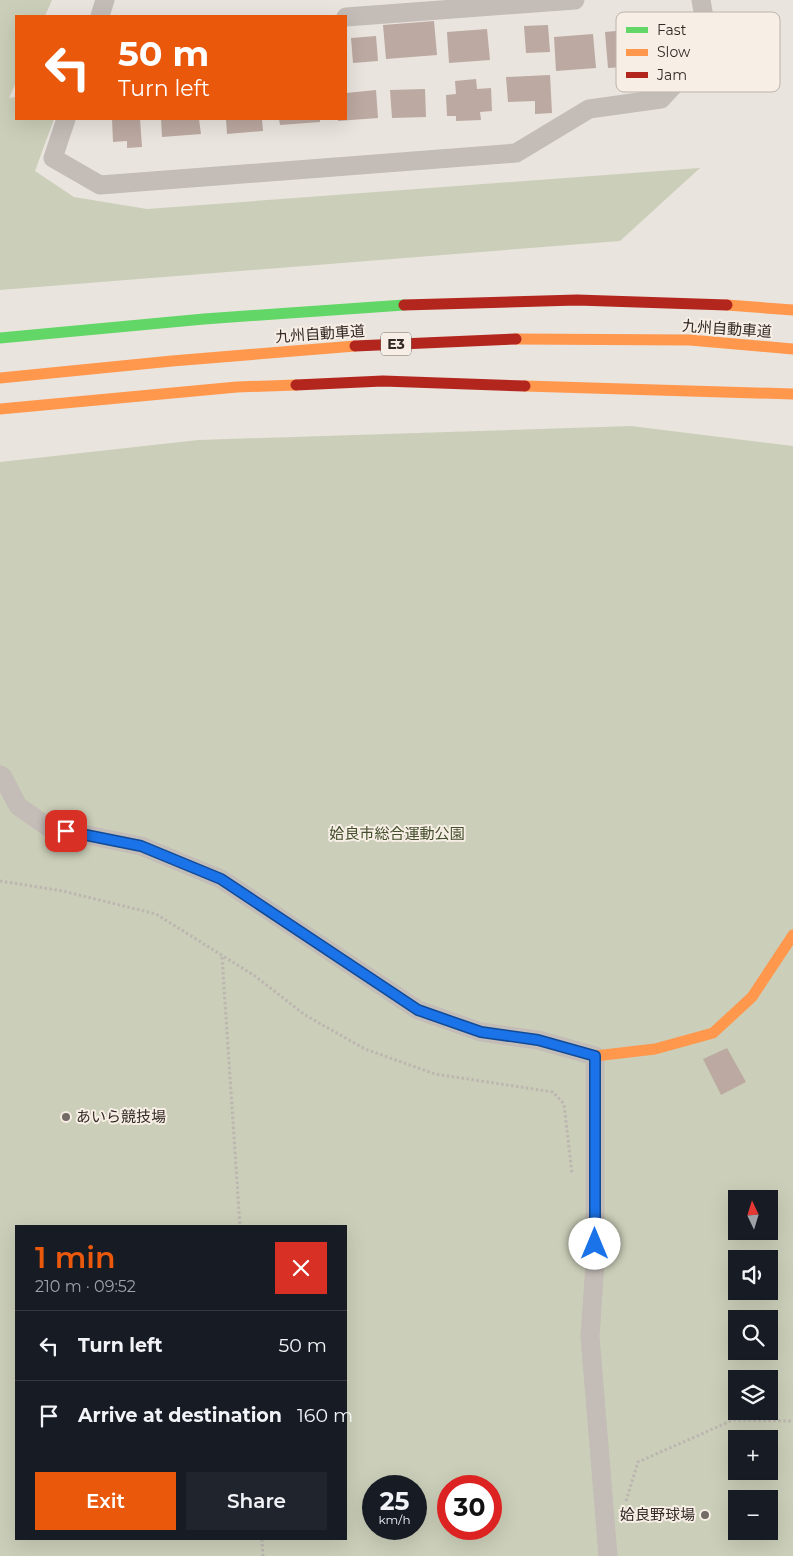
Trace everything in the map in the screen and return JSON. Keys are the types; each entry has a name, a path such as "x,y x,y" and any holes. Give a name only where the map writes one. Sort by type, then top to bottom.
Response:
{"main road":[{"name":"九州自動車道","path":"0,338 254,315 547,300 691,302 793,310"},
{"name":"九州自動車道","path":"0,378 255,354 425,342 545,339 691,340 793,349"},
{"path":"0,409 238,387 383,381 643,391 793,394"},
{"path":"595,1056 655,1050 713,1033 752,997 793,935"}],"street":[{"path":"100,15 105,0"},
{"path":"347,17 518,2 575,0"},
{"path":"66,120 53,158 100,185 516,153 589,109 661,100 668,92"},
{"path":"0,775 3,776 18,806 48,827 141,846 221,879 418,1010 481,1032 538,1040 595,1056 595,1263 590,1336 608,1556"}],"path":[{"path":"0,881 63,891 156,914 255,976 305,1015 365,1049 435,1074 553,1092 564,1104 572,1179"},
{"path":"222,957 240,1225"},
{"path":"624,1509 638,1462 733,1420 793,1422"},
{"path":"262,1540 263,1556"}],"green space":[{"path":"0,0 52,0 45,15 15,15 15,84 9,98 15,97 15,120 54,120 35,171 74,197 147,209 700,168 620,241 0,290"},
{"name":"姶良市総合運動公園","path":"631,426 793,446 793,1556 0,1556 0,462 198,440"}],"building":[{"path":"434,21 437,55 386,59 383,25"},
{"path":"548,25 550,52 526,53 524,26"},
{"path":"487,29 490,60 449,63 447,32"},
{"path":"616,31 616,68 608,68 605,32"},
{"path":"593,34 596,68 556,71 554,37"},
{"path":"376,36 378,61 353,63 351,38"},
{"path":"550,75 552,113 535,114 535,101 508,102 506,77"},
{"path":"476,79 477,89 491,88 492,111 480,112 481,120 456,121 456,116 447,116 446,95 456,94 455,81"},
{"path":"425,89 426,117 392,118 390,90"},
{"path":"376,90 378,118 338,121 347,120 347,93"},
{"path":"112,120 140,120 142,147 127,148 127,141 113,142"},
{"path":"161,120 199,120 201,134 162,137"},
{"path":"226,120 262,120 263,131 227,134"},
{"path":"279,120 320,120 320,122 280,125"},
{"path":"727,1048 746,1082 721,1095 703,1059"}],"traffic: fast":[{"path":"0,338 204,319 404,305"}],"traffic: slow":[{"path":"727,305 793,310"},
{"path":"516,339 690,340 793,349"},
{"path":"0,378 355,346"},
{"path":"0,409 237,387 296,385"},
{"path":"525,386 793,394"},
{"path":"595,1056 655,1049 713,1033 752,997 793,935"}],"traffic: jam":[{"path":"404,305 577,300 727,305"},
{"path":"355,346 516,339"},
{"path":"296,385 383,381 525,386"}],"place":[{"name":"あいら競技場","path":"66,1117"},
{"name":"姶良野球場","path":"705,1515"}],"route":[{"path":"66,831 141,846 221,879 418,1010 481,1032 538,1040 595,1056 595,1244"}]}
